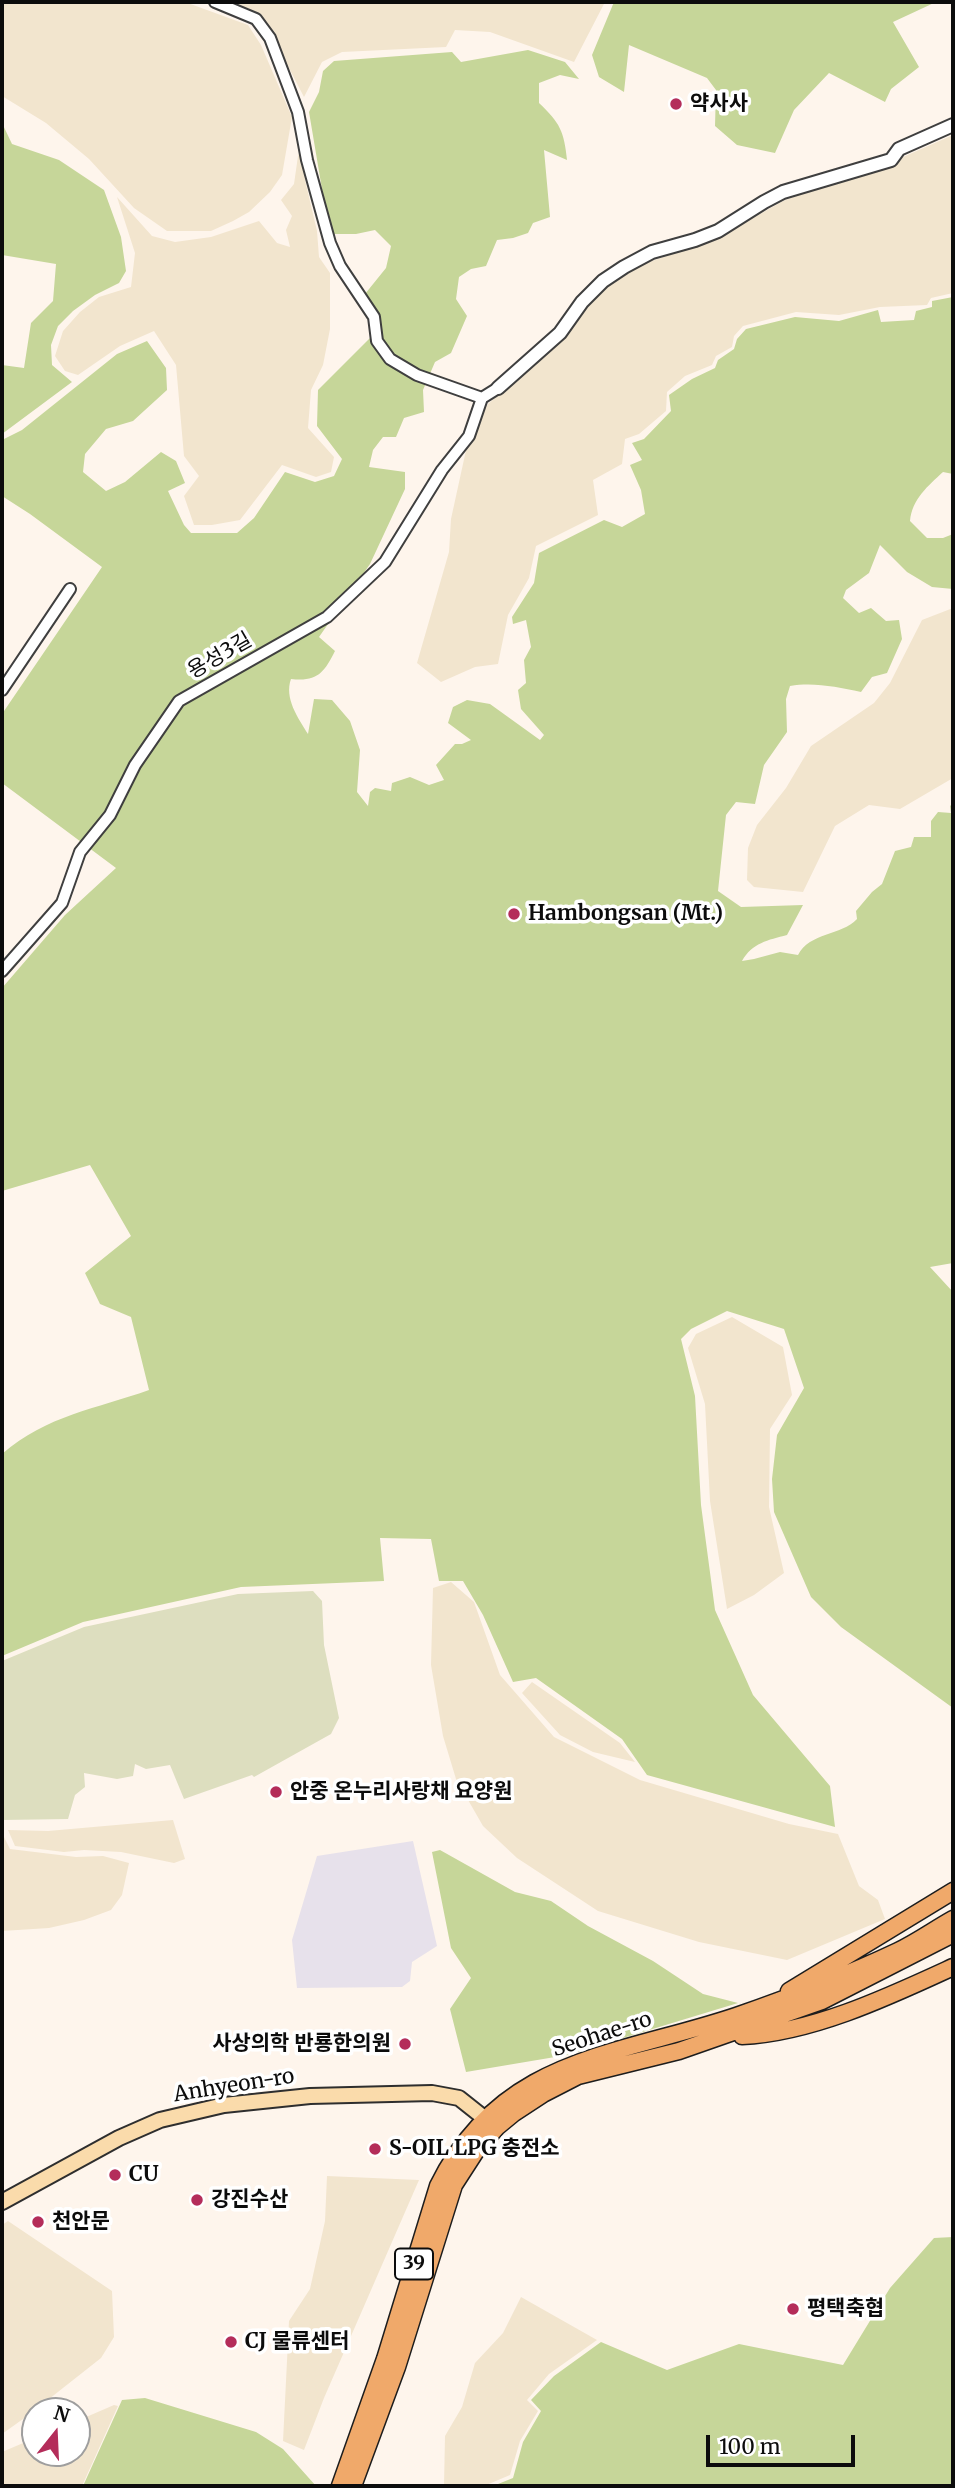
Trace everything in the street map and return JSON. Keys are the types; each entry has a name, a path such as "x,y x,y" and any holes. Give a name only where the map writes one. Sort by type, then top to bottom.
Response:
{"main road":[{"path":"766,2005 950,1894"},
{"name":"Seohae-ro","path":"340,2486 385,2359 438,2186 451,2162 533,2082 565,2066 807,1991 900,1950 953,1919"},
{"name":"Seohae-ro","path":"353,2486 397,2367 454,2185 491,2123 579,2077 679,2051 822,2001 953,1934"},
{"path":"718,2037 754,2035 788,2029 840,2014 953,1967"},
{"name":"Anhyeon-ro","path":"2,2202 119,2138 160,2120 224,2105 310,2096 432,2092 459,2098 491,2123"},
{"path":"363,2486 397,2367"},
{"path":"330,2486 362,2419"}],"street":[{"path":"215,2 256,19 270,38 298,112 307,160 330,243 340,266 374,317 377,341 390,359 417,375 482,398 498,388 560,333 582,302 603,281 624,267 652,252 718,231 783,192 891,160 899,149 953,125"},
{"name":"용성3길","path":"2,971 62,904 80,852 110,815 135,765 179,701 327,617 384,562 442,470 469,436 482,398"},
{"path":"2,690 70,589"}],"shaded area":[{"path":"2,2 185,2 248,25 261,45 292,117 282,175 270,192 249,212 233,221 211,231 167,231 134,208 89,159 46,123 2,96"},
{"path":"228,2 605,2 574,62 490,32 455,30 446,47 342,52 322,62 304,97 261,14"},
{"path":"953,135 953,293 931,298 927,305 880,307 839,315 796,312 743,326 734,336 732,347 716,356 712,365 685,376 667,392 666,411 639,434 625,439 622,464 593,480 598,515 536,546 529,578 508,615 498,664 475,667 441,682 417,663 449,552 451,519 468,441 488,404 543,356 608,281 649,262 714,240 783,201 903,157"},
{"path":"302,147 319,257 330,273 330,329 323,365 311,390 308,428 334,457 331,472 316,477 282,465 240,520 194,525 184,496 199,476 184,456 176,365 154,331 120,346 78,375 65,371 55,356 63,331 80,312 99,297 131,287 135,253 117,197 152,236 175,242 211,237 259,221 277,243 290,247 286,230 292,216 281,200 294,184"},
{"path":"953,608 953,778 900,809 869,805 835,826 803,892 754,887 747,880 748,848 757,825 786,788 811,746 874,703 890,683 922,620"},
{"path":"732,1317 783,1347 792,1395 770,1429 769,1507 784,1573 754,1595 727,1609 710,1501 705,1404 688,1348 696,1334"},
{"path":"451,1582 474,1602 500,1675 554,1737 640,1780 789,1824 838,1834 859,1886 878,1900 885,1919 787,1960 699,1942 598,1911 517,1858 483,1826 456,1779 443,1736 431,1665 433,1588"},
{"path":"532,1682 620,1743 635,1762 593,1752 560,1735 522,1693"},
{"path":"173,1820 185,1859 174,1863 121,1852 64,1852 15,1846 8,1830 48,1831"},
{"path":"2,1833 10,1849 76,1857 103,1856 129,1863 122,1895 111,1910 84,1920 49,1928 2,1931"},
{"path":"413,1841 437,1946 412,1962 410,1981 402,1987 297,1988 292,1940 317,1856"},
{"path":"327,2176 419,2180 304,2450 283,2441 289,2321 310,2289 325,2221"},
{"path":"8,2221 112,2291 114,2337 101,2358 52,2397 21,2397 21,2420 2,2434 2,2225"},
{"path":"521,2297 597,2340 549,2374 527,2400 538,2411 520,2441 510,2475 484,2486 444,2486 445,2436 462,2407 475,2363 503,2333"},
{"path":"114,2405 118,2406 91,2466 91,2415"},
{"path":"21,2444 21,2467 91,2467 82,2486 2,2486 2,2452"}],"green space":[{"path":"614,2 936,2 893,22 919,67 891,89 885,102 829,73 794,110 775,153 737,145 715,126 716,90 707,78 629,45 624,92 599,77 592,55"},
{"path":"528,50 565,62 579,79 560,75 539,83 539,103 560,128 567,160 544,150 550,217 533,223 528,233 497,240 486,266 471,269 459,277 456,299 467,316 451,353 435,362 423,390 424,412 404,418 396,437 383,437 373,450 369,467 405,472 405,489 370,564 319,637 335,651 331,659 319,674 307,679 291,679 289,686 293,708 308,734 314,699 332,700 350,721 360,750 357,792 368,806 370,792 375,788 391,791 392,783 410,777 429,785 444,780 436,765 455,744 471,740 448,723 453,707 467,700 490,704 540,740 544,735 521,709 518,690 526,683 524,660 531,647 526,620 513,624 512,617 534,583 539,553 604,520 622,527 645,514 641,490 630,465 642,460 632,443 644,439 671,411 669,395 692,379 715,368 718,360 734,349 737,339 746,329 795,317 839,321 878,310 881,322 914,320 916,311 932,307 932,301 953,297 953,474 943,472 926,488 914,506 910,521 927,538 943,538 953,534 953,589 932,587 907,572 880,545 869,573 846,590 843,598 859,613 871,608 886,621 899,620 902,639 887,673 872,677 861,692 817,685 790,686 786,699 787,732 764,765 755,804 736,802 726,815 718,891 741,907 803,905 787,935 756,946 742,961 780,952 798,955 810,942 843,929 857,919 856,911 882,884 895,851 911,847 914,837 931,837 931,821 938,812 951,813 950,806 953,803 953,1263 930,1267 953,1292 953,1708 841,1627 811,1597 774,1512 772,1479 777,1435 804,1388 784,1329 727,1311 691,1329 681,1339 695,1396 701,1505 715,1610 753,1695 830,1786 835,1827 647,1775 622,1739 536,1678 513,1682 483,1615 463,1581 439,1581 431,1539 380,1538 384,1581 241,1587 83,1622 2,1656 2,1454 36,1430 72,1414 149,1390 131,1317 100,1304 85,1273 131,1236 90,1165 2,1191 2,988 65,915 116,868 2,783 2,714 102,567 2,496 2,440 22,430 117,354 147,341 166,368 167,390 133,421 106,429 85,454 83,472 106,491 125,482 161,452 176,461 185,483 168,491 184,525 191,533 237,533 254,518 285,472 315,482 334,476 342,459 317,426 318,390 382,326 365,294 386,268 391,246 375,230 356,234 332,234 309,112 319,92 323,71 334,61 452,52 461,62"},
{"path":"2,123 12,144 59,160 104,190 121,237 126,271 119,283 95,295 58,326 51,345 52,365 72,382 2,434 2,365 24,368 31,323 53,301 56,264 2,255"},
{"path":"313,1591 322,1601 324,1645 339,1718 331,1734 254,1777 252,1775 184,1799 170,1765 146,1769 135,1764 133,1776 117,1779 84,1773 85,1787 75,1795 68,1819 2,1820 2,1661 84,1627 238,1594"},
{"path":"440,1850 515,1892 551,1901 703,1994 738,2003 567,2055 466,2072 450,2009 471,1978 451,1948 432,1852"},
{"path":"953,2237 953,2486 493,2486 513,2478 523,2442 541,2411 531,2400 554,2376 601,2342 667,2370 739,2344 843,2365 890,2288 934,2238"},
{"path":"145,2398 256,2432 283,2449 316,2486 83,2486 122,2400"}],"place":[{"name":"약사사","path":"676,104"},
{"name":"Hambongsan (Mt.)","path":"514,914"},
{"name":"안중 온누리사랑채 요양원","path":"276,1792"},
{"name":"사상의학 반룡한의원","path":"405,2044"},
{"name":"S-OIL LPG 충전소","path":"375,2149"},
{"name":"CU","path":"115,2175"},
{"name":"강진수산","path":"197,2200"},
{"name":"천안문","path":"38,2222"},
{"name":"평택축협","path":"793,2309"},
{"name":"CJ 물류센터","path":"231,2342"}]}
